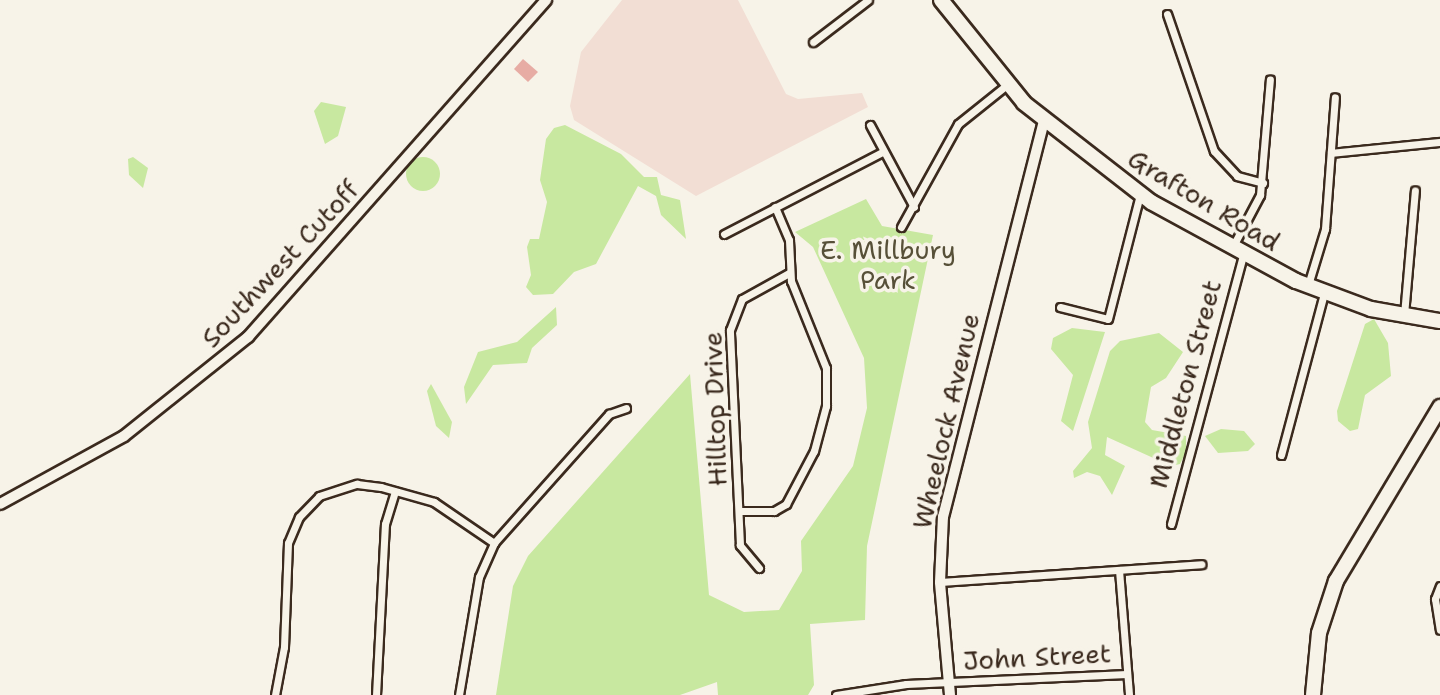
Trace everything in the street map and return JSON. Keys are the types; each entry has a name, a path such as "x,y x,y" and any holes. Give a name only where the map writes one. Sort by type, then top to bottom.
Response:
{"highway":[{"name":"Grafton Road","path":"941,0 1008,84 1044,121 1140,194 1237,252 1324,293 1404,316 1440,321"},
{"path":"1313,695 1319,633 1336,581 1440,407"},
{"path":"1319,695 1323,646 1339,590 1440,418"}],"main road":[{"name":"Southwest Cutoff","path":"0,504 124,436 248,337 546,0"},
{"name":"Wheelock Avenue","path":"950,695 940,582 946,502 1044,121"}],"street":[{"path":"813,42 868,0"},
{"path":"1167,14 1214,151 1237,176 1263,183 1270,79"},
{"path":"901,228 958,124 1008,84"},
{"path":"1308,286 1325,229 1335,97"},
{"path":"870,125 914,206"},
{"path":"1332,153 1440,142"},
{"path":"724,234 883,152"},
{"name":"Middleton Street","path":"1171,524 1237,252 1263,183"},
{"path":"1404,316 1415,190"},
{"path":"1060,307 1108,319 1140,194"},
{"path":"740,512 774,511 786,505 824,419 826,368 789,273 789,240 775,207"},
{"name":"Hilltop Drive","path":"759,568 740,545 732,319 747,295 789,273"},
{"path":"1281,455 1324,293"},
{"path":"459,695 480,577 494,543 609,414 626,408"},
{"path":"275,695 284,647 286,560 299,517 334,489 357,484 434,502 494,543"},
{"path":"376,695 385,524 395,491"},
{"path":"940,582 1200,564"},
{"path":"1119,570 1129,695"},
{"path":"1439,628 1440,586"},
{"name":"John Street","path":"836,695 948,682 1127,674"}],"shaded area":[{"path":"622,0 738,0 786,94 798,99 862,93 868,107 696,196 574,120 570,106 581,52"}],"green space":[{"path":"321,102 346,107 338,136 325,144 314,111"},
{"path":"565,125 621,154 644,177 657,177 661,195 680,200 686,239 661,215 656,196 638,186 596,264 574,272 553,294 533,295 526,287 531,275 527,247 530,239 539,239 547,202 540,180 546,139 554,128"},
{"path":"133,157 148,168 143,188 129,175 128,159"},
{"path":"423,157 435,162 440,174 435,186 423,191 411,186 406,174 411,162"},
{"name":"E. Millbury Park","path":"866,199 882,226 933,235 867,546 865,620 810,624 814,685 808,695 718,695 717,682 680,695 496,695 513,586 528,556 690,374 709,595 744,612 779,610 802,571 801,541 853,466 867,408 864,358 813,247 795,232"},
{"path":"556,307 557,325 532,348 527,363 493,365 466,404 464,387 478,352 517,342"},
{"path":"1374,319 1388,343 1391,376 1365,395 1358,429 1350,431 1338,421 1337,411 1365,324"},
{"path":"1072,328 1105,332 1073,431 1061,421 1073,375 1051,349 1053,338"},
{"path":"1159,333 1183,352 1166,378 1151,387 1145,422 1152,430 1186,436 1186,452 1180,464 1171,466 1107,437 1105,455 1125,466 1112,495 1100,476 1087,472 1074,478 1073,471 1092,448 1088,422 1110,351 1120,341"},
{"path":"431,384 452,422 449,438 436,426 427,391"},
{"path":"1221,429 1244,431 1255,444 1248,451 1218,453 1205,436"}],"building":[{"path":"523,59 538,72 528,82 514,69"}]}
